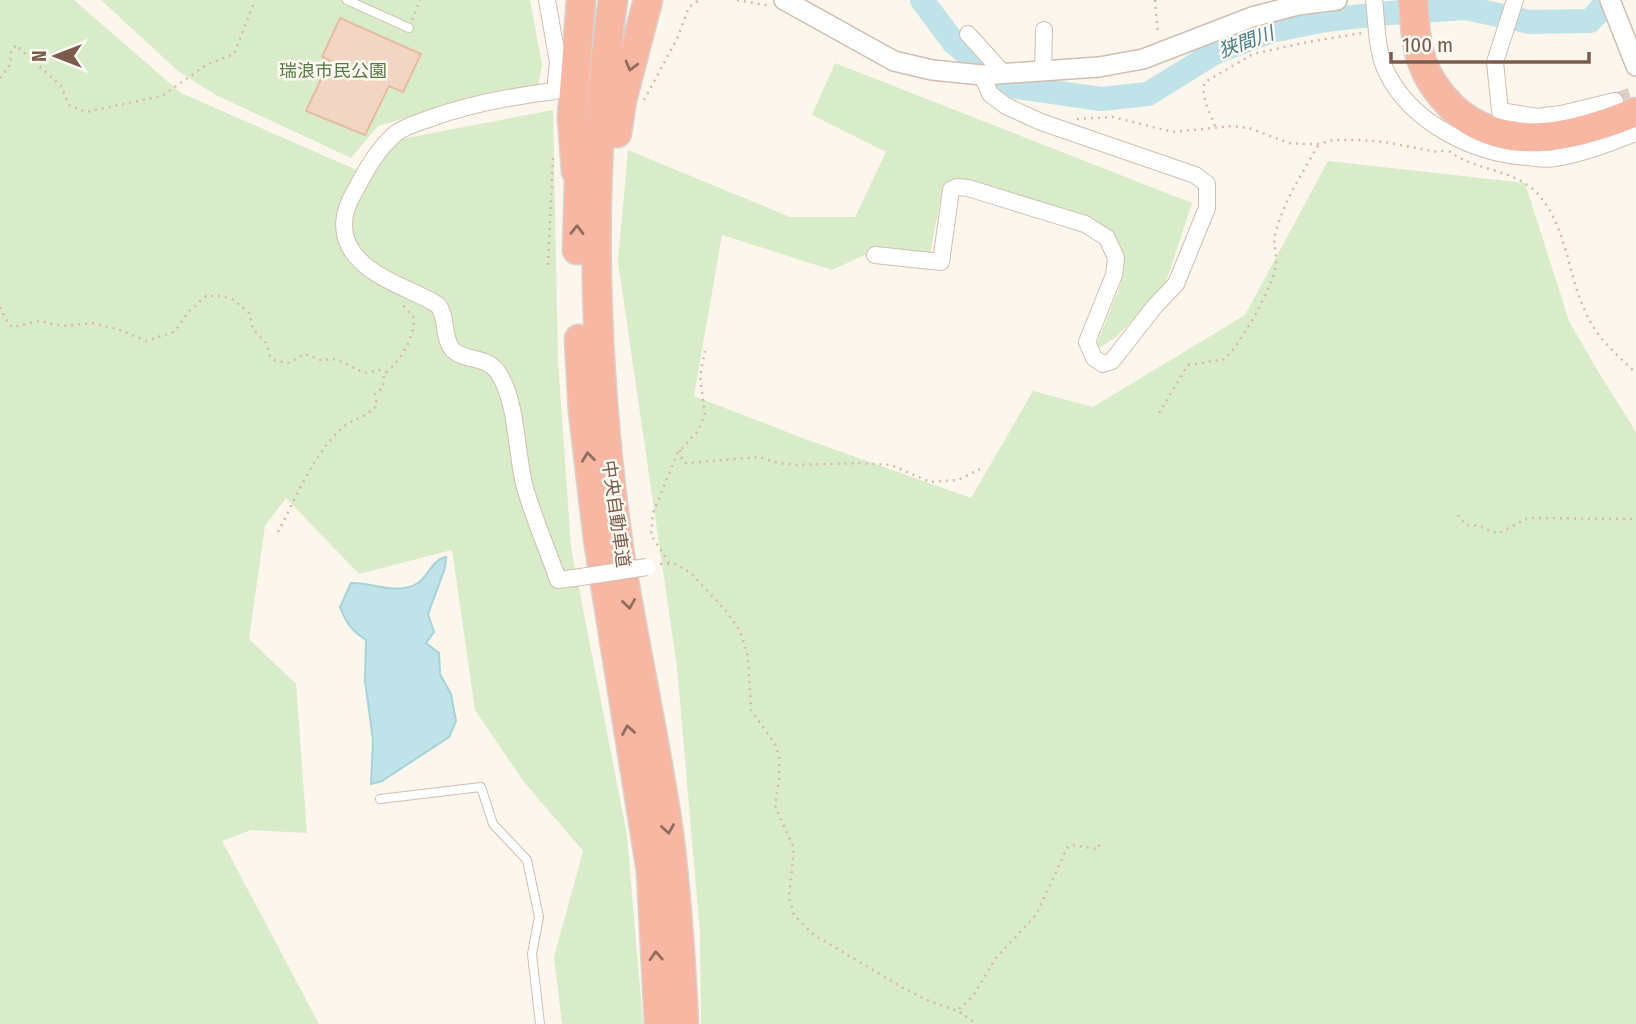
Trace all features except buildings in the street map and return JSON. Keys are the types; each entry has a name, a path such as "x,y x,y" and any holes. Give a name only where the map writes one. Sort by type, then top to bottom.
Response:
{"highway":[{"path":"577,192 572,118 581,0"},
{"name":"中央自動車道","path":"594,0 577,192 578,321 583,411 615,653 651,871 659,1024"},
{"name":"中央自動車道","path":"613,0 598,169 595,274 605,431 612,498 668,832 679,918 684,1024"},
{"path":"605,431 613,417 607,308 611,181 622,100 648,0"},
{"path":"1413,0 1422,62 1439,93 1478,126 1493,132 1529,138 1558,136 1606,124 1626,107"}],"street":[{"path":"547,0 558,62 555,91 478,103 405,127 375,155 344,215 344,231 356,256 367,266 438,305 443,311 451,348 457,353 486,361 498,372 509,399 524,481 558,580 647,567"},
{"path":"788,2 894,61 932,70 982,75 1099,67 1143,59 1252,17 1298,5 1337,0"},
{"path":"1374,0 1380,54 1387,73 1399,92 1437,127 1454,137 1482,149 1513,156 1552,159 1596,148 1636,133"},
{"path":"1610,0 1636,66"},
{"path":"1515,1 1495,62 1500,111 1537,117 1626,107"},
{"path":"1038,72 1044,30"},
{"path":"968,34 1004,74"},
{"path":"875,255 941,262 948,200 951,190 957,187 1085,224 1107,238 1116,258 1114,275 1087,342 1094,358 1103,364 1112,361 1176,284 1208,208 1207,184 1195,175 1041,122 1006,106 990,94 982,75"}],"lane":[{"path":"348,0 409,28"},
{"path":"380,799 481,787 493,824 527,860 539,917 532,954 540,1024"}],"path":[{"path":"0,78 10,65 11,52 16,46 61,86 69,105 86,112 162,96 206,65 234,54 255,0"},
{"path":"409,28 420,0"},
{"path":"642,108 677,39 689,7 699,0"},
{"path":"737,0 779,7 788,2"},
{"path":"1155,0 1159,53"},
{"path":"1215,126 1205,99 1205,82 1242,60 1253,54 1308,42 1378,31"},
{"path":"1041,122 1047,117 1113,117 1173,132 1215,126 1249,128 1289,143 1319,144 1333,140 1358,140 1437,152 1448,150 1478,166 1492,168 1525,183 1536,193 1559,231 1574,282 1595,331 1636,373"},
{"path":"1159,413 1188,365 1225,359 1250,323 1274,274 1274,240 1286,202 1319,144"},
{"path":"548,265 554,146"},
{"path":"0,307 9,325 14,327 38,321 65,326 92,323 120,330 146,341 174,332 190,310 206,296 222,296 234,300 249,313 253,329 266,343 274,360 288,363 305,354 321,359 336,359 364,373 381,370 386,373"},
{"path":"278,532 323,449 344,426 368,416 377,405 375,394 383,388 386,373 394,366 414,328 414,318 399,302"},
{"path":"669,563 651,535 651,524 668,471 680,450 698,431 705,415 700,376 705,351"},
{"path":"680,450 682,460 686,463 759,457 797,465 891,465 930,482 958,480 980,468"},
{"path":"1458,514 1466,524 1499,533 1528,518 1636,519"},
{"path":"647,567 669,563 683,567 727,611 740,631 748,656 751,710 775,744 779,756 775,806 794,848 789,898 794,915 814,935 905,989 958,1011 977,1024"},
{"path":"958,1011 973,996 995,958 1036,915 1067,848 1071,845 1098,849 1100,843"}],"green space":[{"path":"0,0 74,0 181,93 368,175 396,140 553,110 558,361 571,547 627,835 643,1024 562,1024 554,957 583,851 524,782 475,710 452,550 359,574 286,498 265,526 249,639 296,684 307,833 251,830 222,841 319,1024 0,1024"},
{"name":"瑞浪市民公園","path":"101,0 530,0 542,65 538,87 422,113 378,126 351,158 216,95 178,71"},
{"path":"835,63 1192,203 1164,288 1115,338 1094,351 1121,284 1108,242 943,185 928,266 867,254 832,270 722,235 694,396 971,498 1033,391 1093,407 1245,315 1328,161 1525,183 1569,321 1636,432 1636,1024 701,1024 700,933 677,667 618,262 628,150 790,217 855,217 886,152 812,115"}],"water":[{"path":"446,557 445,568 428,614 434,632 426,643 439,653 440,674 451,694 456,721 449,737 382,781 371,784 373,740 365,681 366,640 350,626 340,607 351,583 410,587 422,580 437,561"}],"waterway":[{"name":"狭間川","path":"922,0 954,43 1016,87 1101,99 1148,94 1214,53 1271,31 1326,20 1466,8 1530,22 1590,21 1602,8 1604,0"}],"tunnel":[{"path":"1615,101 1636,94"}]}
